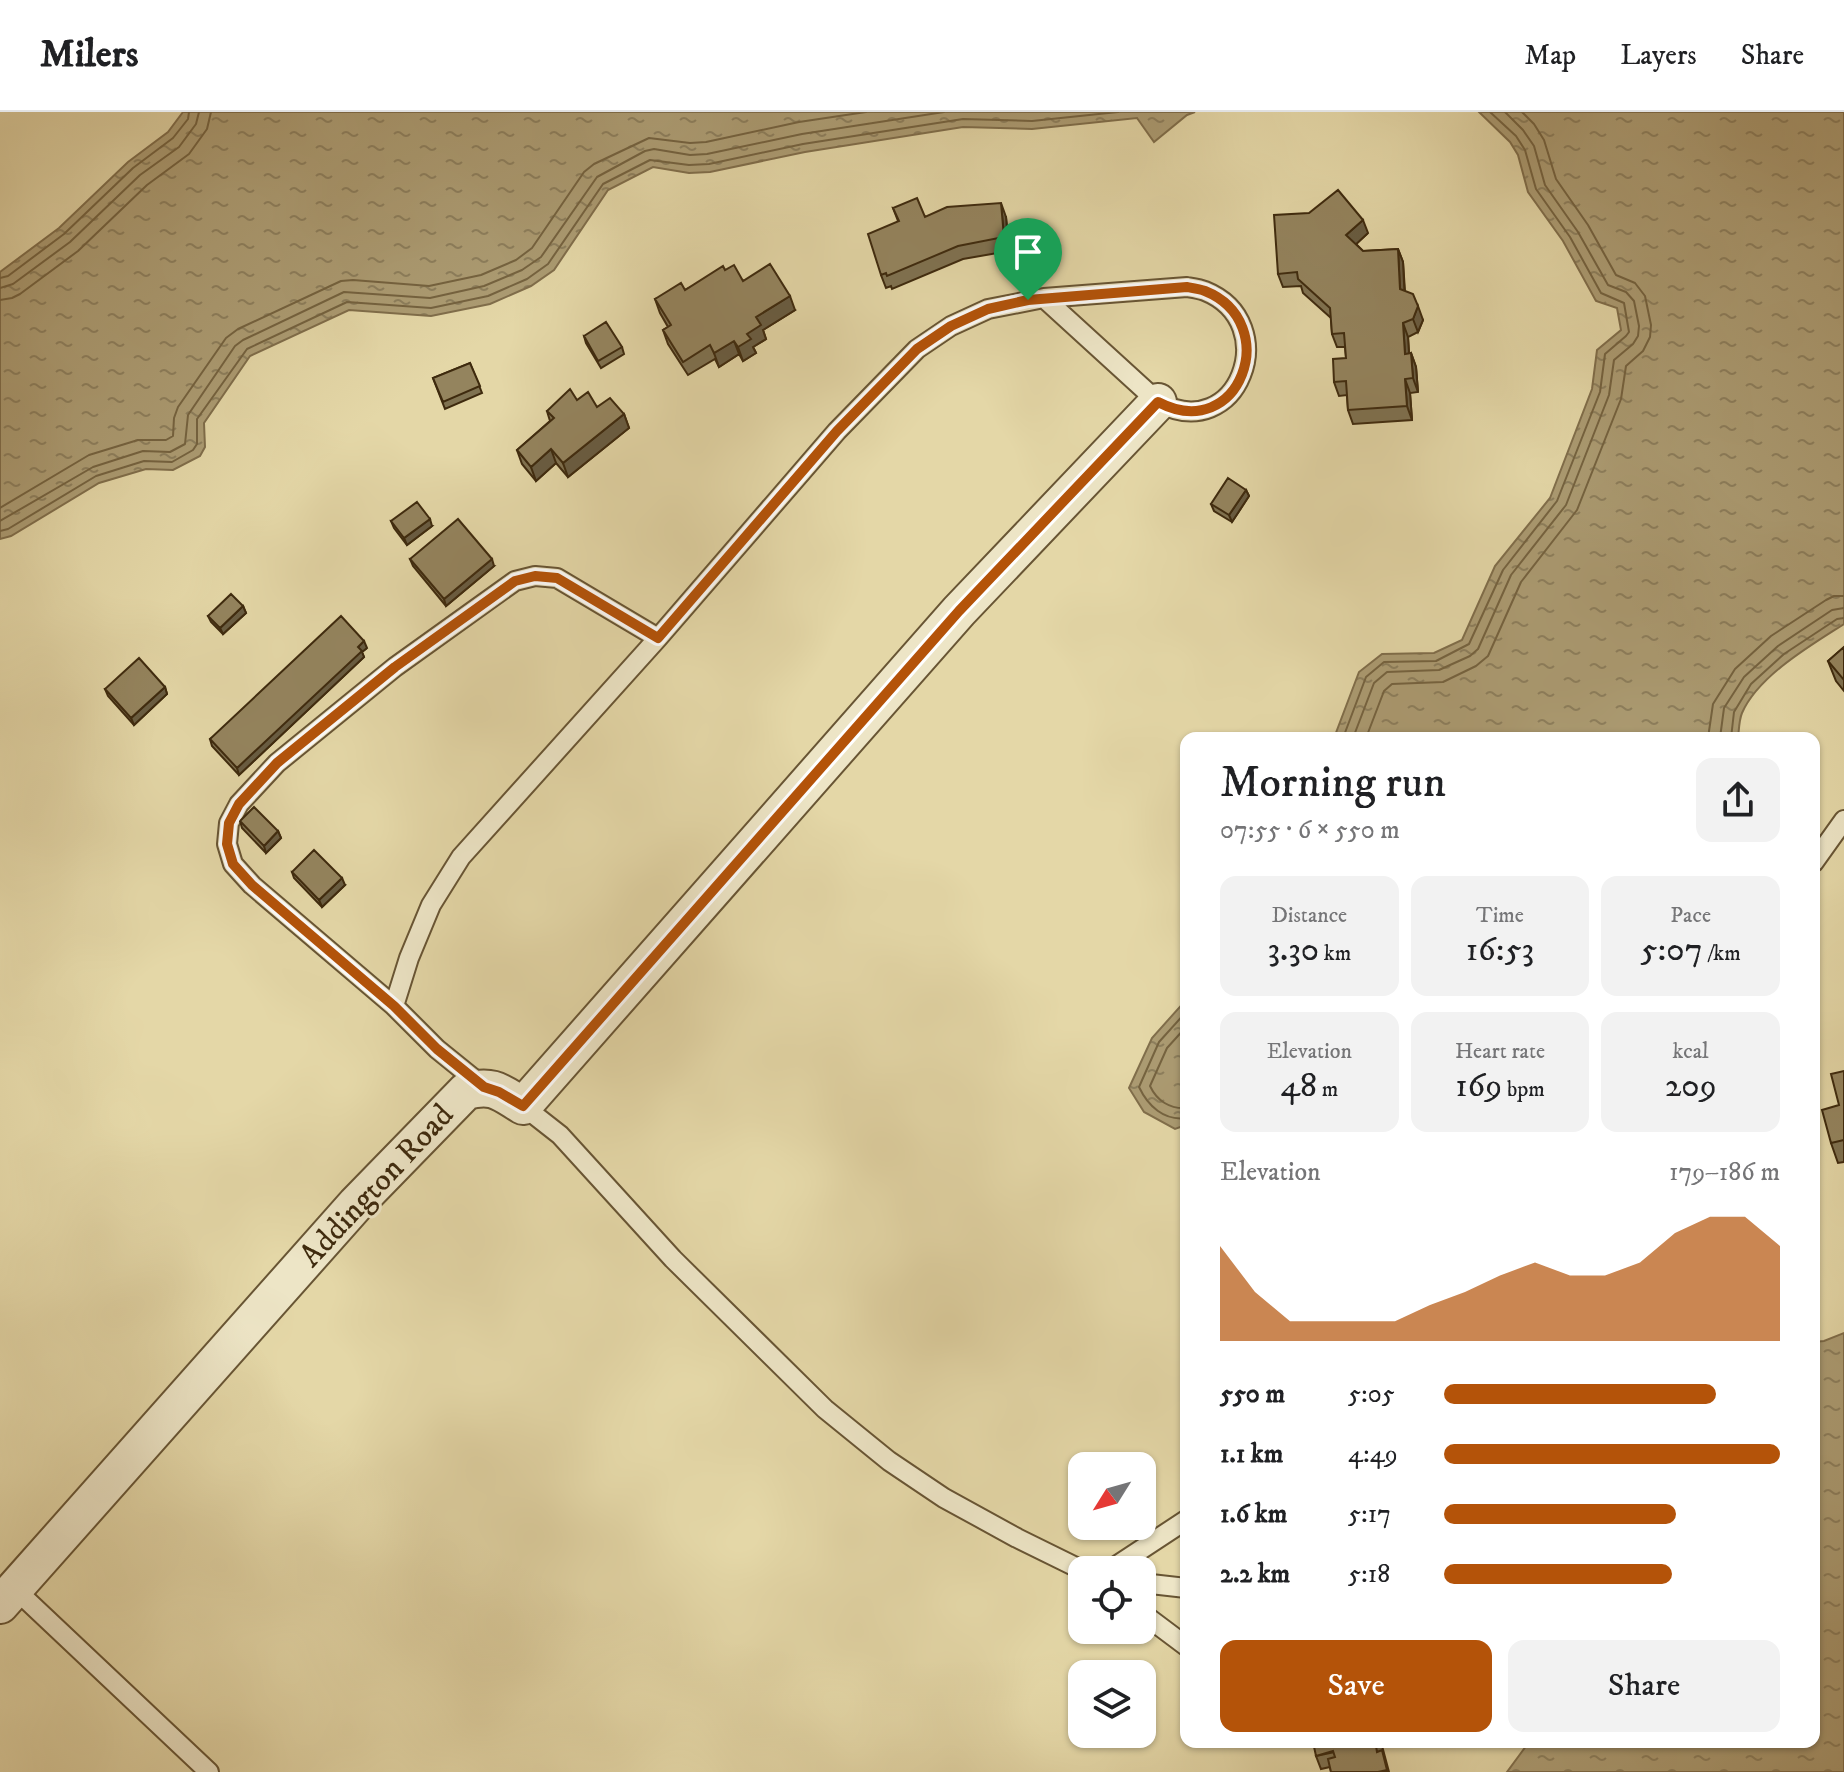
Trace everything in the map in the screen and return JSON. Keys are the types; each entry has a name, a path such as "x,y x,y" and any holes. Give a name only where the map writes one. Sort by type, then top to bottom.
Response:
{"street":[{"path":"523,1106 959,611 1158,402"},
{"name":"Addington Road","path":"7,1597 356,1204 466,1091 484,1087 523,1106"}],"lane":[{"path":"394,1006 409,958 431,905 461,857 658,638 837,431 917,349 951,326 988,309 1044,298 1187,287 1205,291 1225,302 1242,324 1247,347 1245,369 1234,392 1218,405 1194,412 1169,408 1158,402 1044,298"},
{"path":"484,1087 252,885 233,864 227,844 229,823 239,804 277,763 383,677 515,581 535,576 557,578 658,638"},
{"path":"1820,854 1844,820"},
{"path":"523,1106 560,1135 673,1259 825,1409 889,1461 944,1498 1068,1563"},
{"path":"1131,1556 1180,1524"},
{"path":"1156,1585 1180,1587"},
{"path":"7,1597 209,1772"},
{"path":"1156,1624 1180,1642"}],"water":[{"path":"183,112 1195,112 1154,142 1137,118 1032,129 963,127 805,152 710,172 689,173 653,167 608,190 554,270 531,286 490,304 431,316 349,310 250,356 204,423 205,447 200,456 173,470 146,469 99,483 11,536 0,539 0,272 59,228 128,162 168,132"},
{"path":"1479,112 1844,112 1844,624 1787,662 1760,686 1742,713 1739,732 1336,732 1359,672 1382,654 1434,653 1462,640 1495,566 1550,498 1592,389 1597,350 1621,330 1617,308 1596,301 1563,241 1528,192 1518,155 1510,142"},
{"path":"1180,1007 1180,1127 1175,1129 1144,1112 1129,1088 1152,1038"},
{"path":"1844,1333 1844,1772 1507,1772 1525,1748 1820,1748 1820,1341"}],"building":[{"path":"1338,190 1363,220 1346,235 1363,251 1398,249 1400,289 1413,294 1418,306 1413,319 1403,323 1405,354 1411,353 1413,378 1405,379 1407,406 1348,410 1346,381 1334,382 1333,359 1346,358 1344,333 1332,334 1330,308 1298,279 1297,272 1278,274 1274,215 1309,213"},
{"path":"917,198 925,217 947,207 1001,203 1004,237 958,246 887,276 886,273 881,275 868,234 899,221 893,208"},
{"path":"770,264 790,296 756,317 761,325 747,334 751,339 738,347 734,341 714,353 710,345 683,362 663,330 671,325 655,299 681,283 685,290 723,266 725,270 734,265 743,281"},
{"path":"606,322 622,347 598,361 584,336"},
{"path":"470,363 480,386 443,402 433,378"},
{"path":"570,389 577,400 588,392 597,407 610,398 624,414 563,463 551,449 531,467 517,450 554,418 547,411"},
{"path":"1228,478 1246,490 1229,515 1211,504"},
{"path":"417,502 430,519 404,538 391,521"},
{"path":"458,519 492,559 444,599 410,559"},
{"path":"231,594 243,606 220,628 208,616"},
{"path":"341,616 364,641 358,647 362,651 237,768 210,739"},
{"path":"1844,647 1844,680 1828,661"},
{"path":"139,658 165,687 131,718 105,689"},
{"path":"254,807 278,831 264,846 240,821"},
{"path":"314,850 342,878 319,900 292,872"},
{"path":"1844,1071 1844,1140 1831,1143 1822,1110 1839,1105 1831,1074"},
{"path":"1314,1748 1376,1748 1377,1752 1382,1750 1387,1770 1331,1772 1328,1759 1335,1757 1333,1751 1316,1756"}],"route":[{"path":"1187,287 1205,291 1225,302 1242,324 1247,347 1245,369 1234,392 1218,405 1194,412 1169,408 1158,402 959,611 523,1106 484,1087 437,1049 394,1006 252,885 233,864 227,844 229,823 239,804 277,763 395,667 515,581 535,576 557,578 658,638 837,431 917,349 951,326 988,309 1028,300 1187,287"}]}
